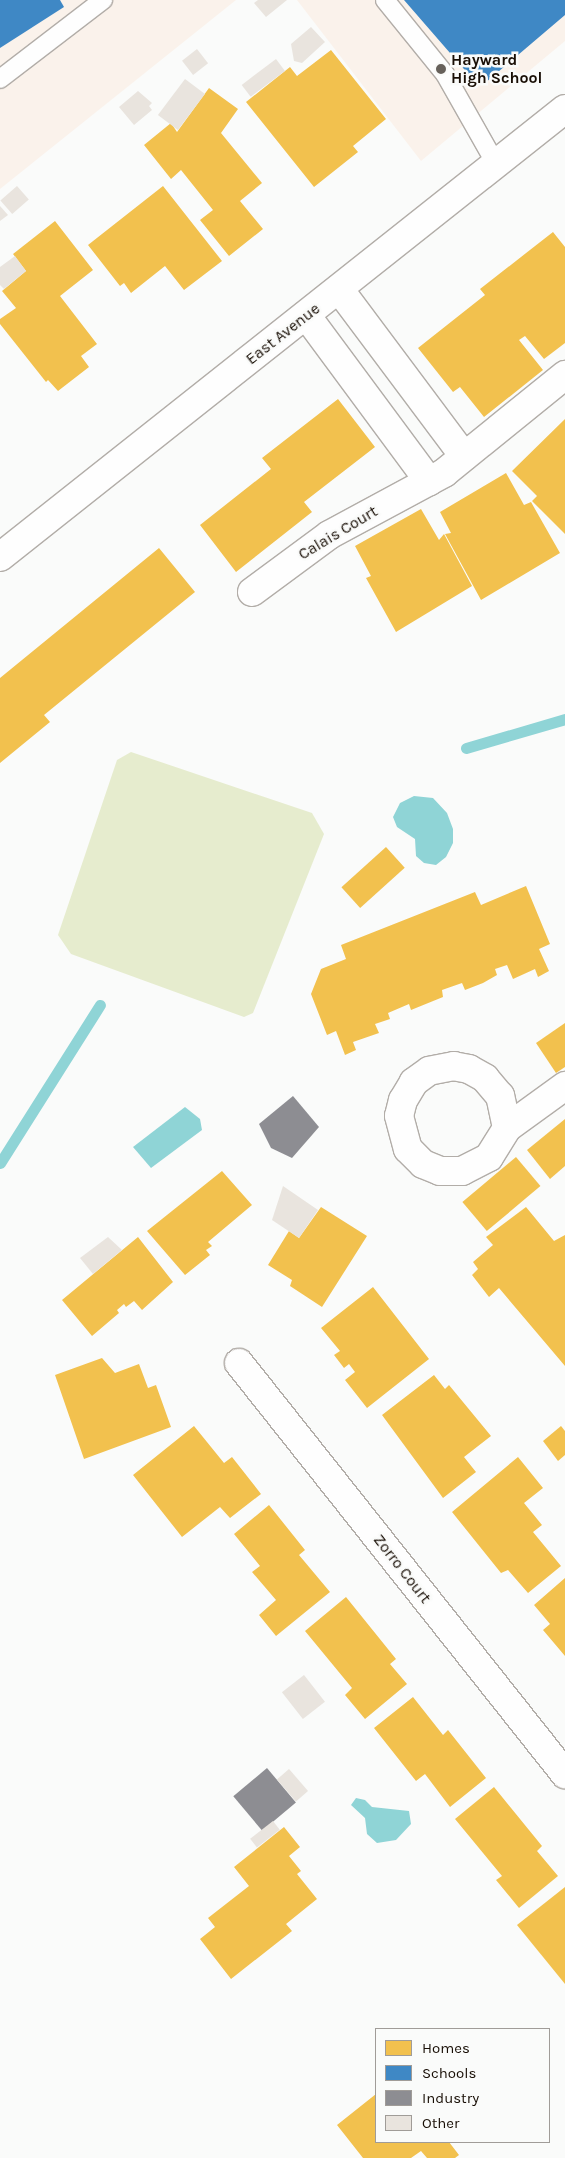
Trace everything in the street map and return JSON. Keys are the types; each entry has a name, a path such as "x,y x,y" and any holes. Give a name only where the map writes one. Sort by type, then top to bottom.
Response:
{"street":[{"name":"East Avenue","path":"0,557 565,109"},
{"path":"339,289 464,456"},
{"path":"306,316 430,481"},
{"name":"Calais Court","path":"252,592 329,535 430,481 565,375"},
{"path":"507,1128 565,1086"},
{"name":"Zorro Court","path":"239,1363 565,1774"}],"lane":[{"path":"0,79 103,0"},
{"path":"385,0 445,74 496,164"}],"shaded area":[{"path":"0,0 236,0 0,189"},
{"name":"Hayward High School","path":"297,0 565,0 565,41 421,161"}],"green space":[{"path":"131,752 312,813 324,834 253,1013 244,1017 71,954 58,935 117,760"}],"water":[{"path":"414,796 433,798 447,813 453,829 453,843 446,857 436,865 424,863 416,856 415,839 397,827 393,817 400,803"},
{"path":"185,1107 200,1119 202,1130 151,1168 133,1147"},
{"path":"356,1798 365,1800 372,1807 409,1811 411,1824 396,1840 377,1843 367,1834 365,1818 351,1805"}],"building: Homes":[{"path":"331,50 386,119 353,146 358,152 314,187 246,102 290,67 297,76"},
{"path":"209,88 238,109 221,133 262,183 240,201 263,229 229,256 200,220 213,210 181,170 171,179 144,145 171,123 177,132"},
{"path":"163,186 222,261 184,290 165,266 131,293 124,283 120,286 88,245"},
{"path":"55,221 93,270 60,296 97,344 81,356 89,367 58,391 48,380 46,382 0,324 0,319 16,308 2,291 26,271 13,254"},
{"path":"553,232 565,247 565,343 544,359 525,336 519,340 543,370 484,417 460,387 453,392 418,348 485,295 480,289"},
{"path":"338,399 375,447 304,502 312,512 236,572 200,525 271,469 262,458"},
{"path":"565,419 565,534 532,501 537,496 512,471"},
{"path":"506,473 524,505 531,502 560,553 481,600 445,534 451,533 440,512"},
{"path":"421,509 439,540 444,534 472,586 396,632 366,578 371,576 355,546"},
{"path":"159,548 195,592 44,715 50,722 0,763 0,678"},
{"path":"386,847 405,868 360,908 341,887"},
{"path":"526,886 550,944 539,949 549,971 538,977 535,969 513,979 507,965 495,969 497,975 465,990 462,983 442,990 443,997 411,1010 409,1004 388,1013 390,1019 375,1024 379,1033 353,1042 356,1050 345,1055 336,1031 327,1035 311,994 321,969 346,959 341,945 475,892 481,905"},
{"path":"565,1023 565,1067 556,1073 536,1043"},
{"path":"565,1119 565,1166 550,1179 527,1150"},
{"path":"516,1157 540,1186 487,1231 462,1202"},
{"path":"222,1171 252,1205 208,1242 212,1246 206,1250 210,1255 185,1275 147,1231"},
{"path":"321,1207 367,1236 322,1307 290,1286 292,1280 268,1265 289,1231 299,1238"},
{"path":"526,1207 554,1241 565,1235 565,1366 499,1288 489,1297 472,1275 478,1269 473,1262 493,1245 486,1237"},
{"path":"138,1237 173,1282 142,1310 134,1301 126,1307 124,1304 117,1310 119,1313 92,1336 62,1300"},
{"path":"373,1287 429,1359 367,1408 345,1380 355,1372 349,1364 344,1368 334,1355 340,1351 321,1328"},
{"path":"102,1358 115,1373 139,1364 148,1388 156,1385 171,1427 84,1459 55,1375"},
{"path":"434,1375 445,1389 449,1385 491,1436 464,1457 476,1472 443,1498 382,1415"},
{"path":"194,1426 224,1463 232,1457 261,1494 230,1518 220,1507 182,1537 133,1475"},
{"path":"561,1426 565,1431 565,1455 558,1461 543,1441"},
{"path":"518,1457 543,1488 524,1503 542,1525 533,1532 561,1566 528,1593 508,1570 501,1573 452,1512"},
{"path":"269,1505 305,1550 299,1555 330,1592 276,1636 259,1615 276,1600 252,1572 260,1566 234,1534"},
{"path":"565,1578 565,1656 543,1630 550,1624 534,1605"},
{"path":"346,1597 396,1659 390,1664 407,1684 365,1719 345,1695 352,1688 305,1631"},
{"path":"413,1697 443,1735 448,1730 486,1778 450,1807 425,1774 416,1781 374,1728"},
{"path":"494,1787 542,1846 537,1851 558,1876 519,1908 496,1880 502,1876 455,1819"},
{"path":"284,1827 300,1847 289,1856 301,1871 297,1874 317,1899 286,1924 292,1931 231,1979 200,1939 215,1927 208,1918 249,1886 234,1867"},
{"path":"565,1887 565,1984 517,1925"},
{"path":"375,2095 375,2143 450,2143 459,2155 455,2158 427,2158 421,2151 411,2158 363,2158 337,2125"}],"building: Schools":[{"path":"0,0 60,0 64,7 0,48"},
{"path":"404,0 565,0 565,15 485,83 475,71 470,76"}],"building: Industry":[{"path":"293,1096 319,1127 292,1158 271,1148 259,1124"},
{"path":"267,1768 296,1802 262,1831 233,1796"}],"building: Other":[{"path":"258,0 287,0 266,17 254,3"},
{"path":"311,27 325,42 302,63 294,61 291,44"},
{"path":"197,49 208,63 193,75 182,61"},
{"path":"276,59 285,71 251,97 242,85"},
{"path":"185,79 205,94 178,130 158,115"},
{"path":"138,91 152,103 149,106 152,110 134,125 119,107"},
{"path":"17,186 29,200 12,214 0,200"},
{"path":"0,206 8,215 0,221"},
{"path":"15,256 26,271 4,289 0,285 0,267"},
{"path":"283,1186 318,1210 299,1238 272,1220"},
{"path":"108,1237 122,1250 93,1274 80,1258"},
{"path":"304,1675 325,1702 303,1719 282,1692"},
{"path":"289,1769 308,1791 296,1801 277,1779"},
{"path":"273,1821 280,1830 257,1848 250,1839"}],"waterway":[{"path":"466,748 565,719"},
{"path":"0,1163 100,1005"}],"place":[{"name":"Hayward High School","path":"441,69"}]}
